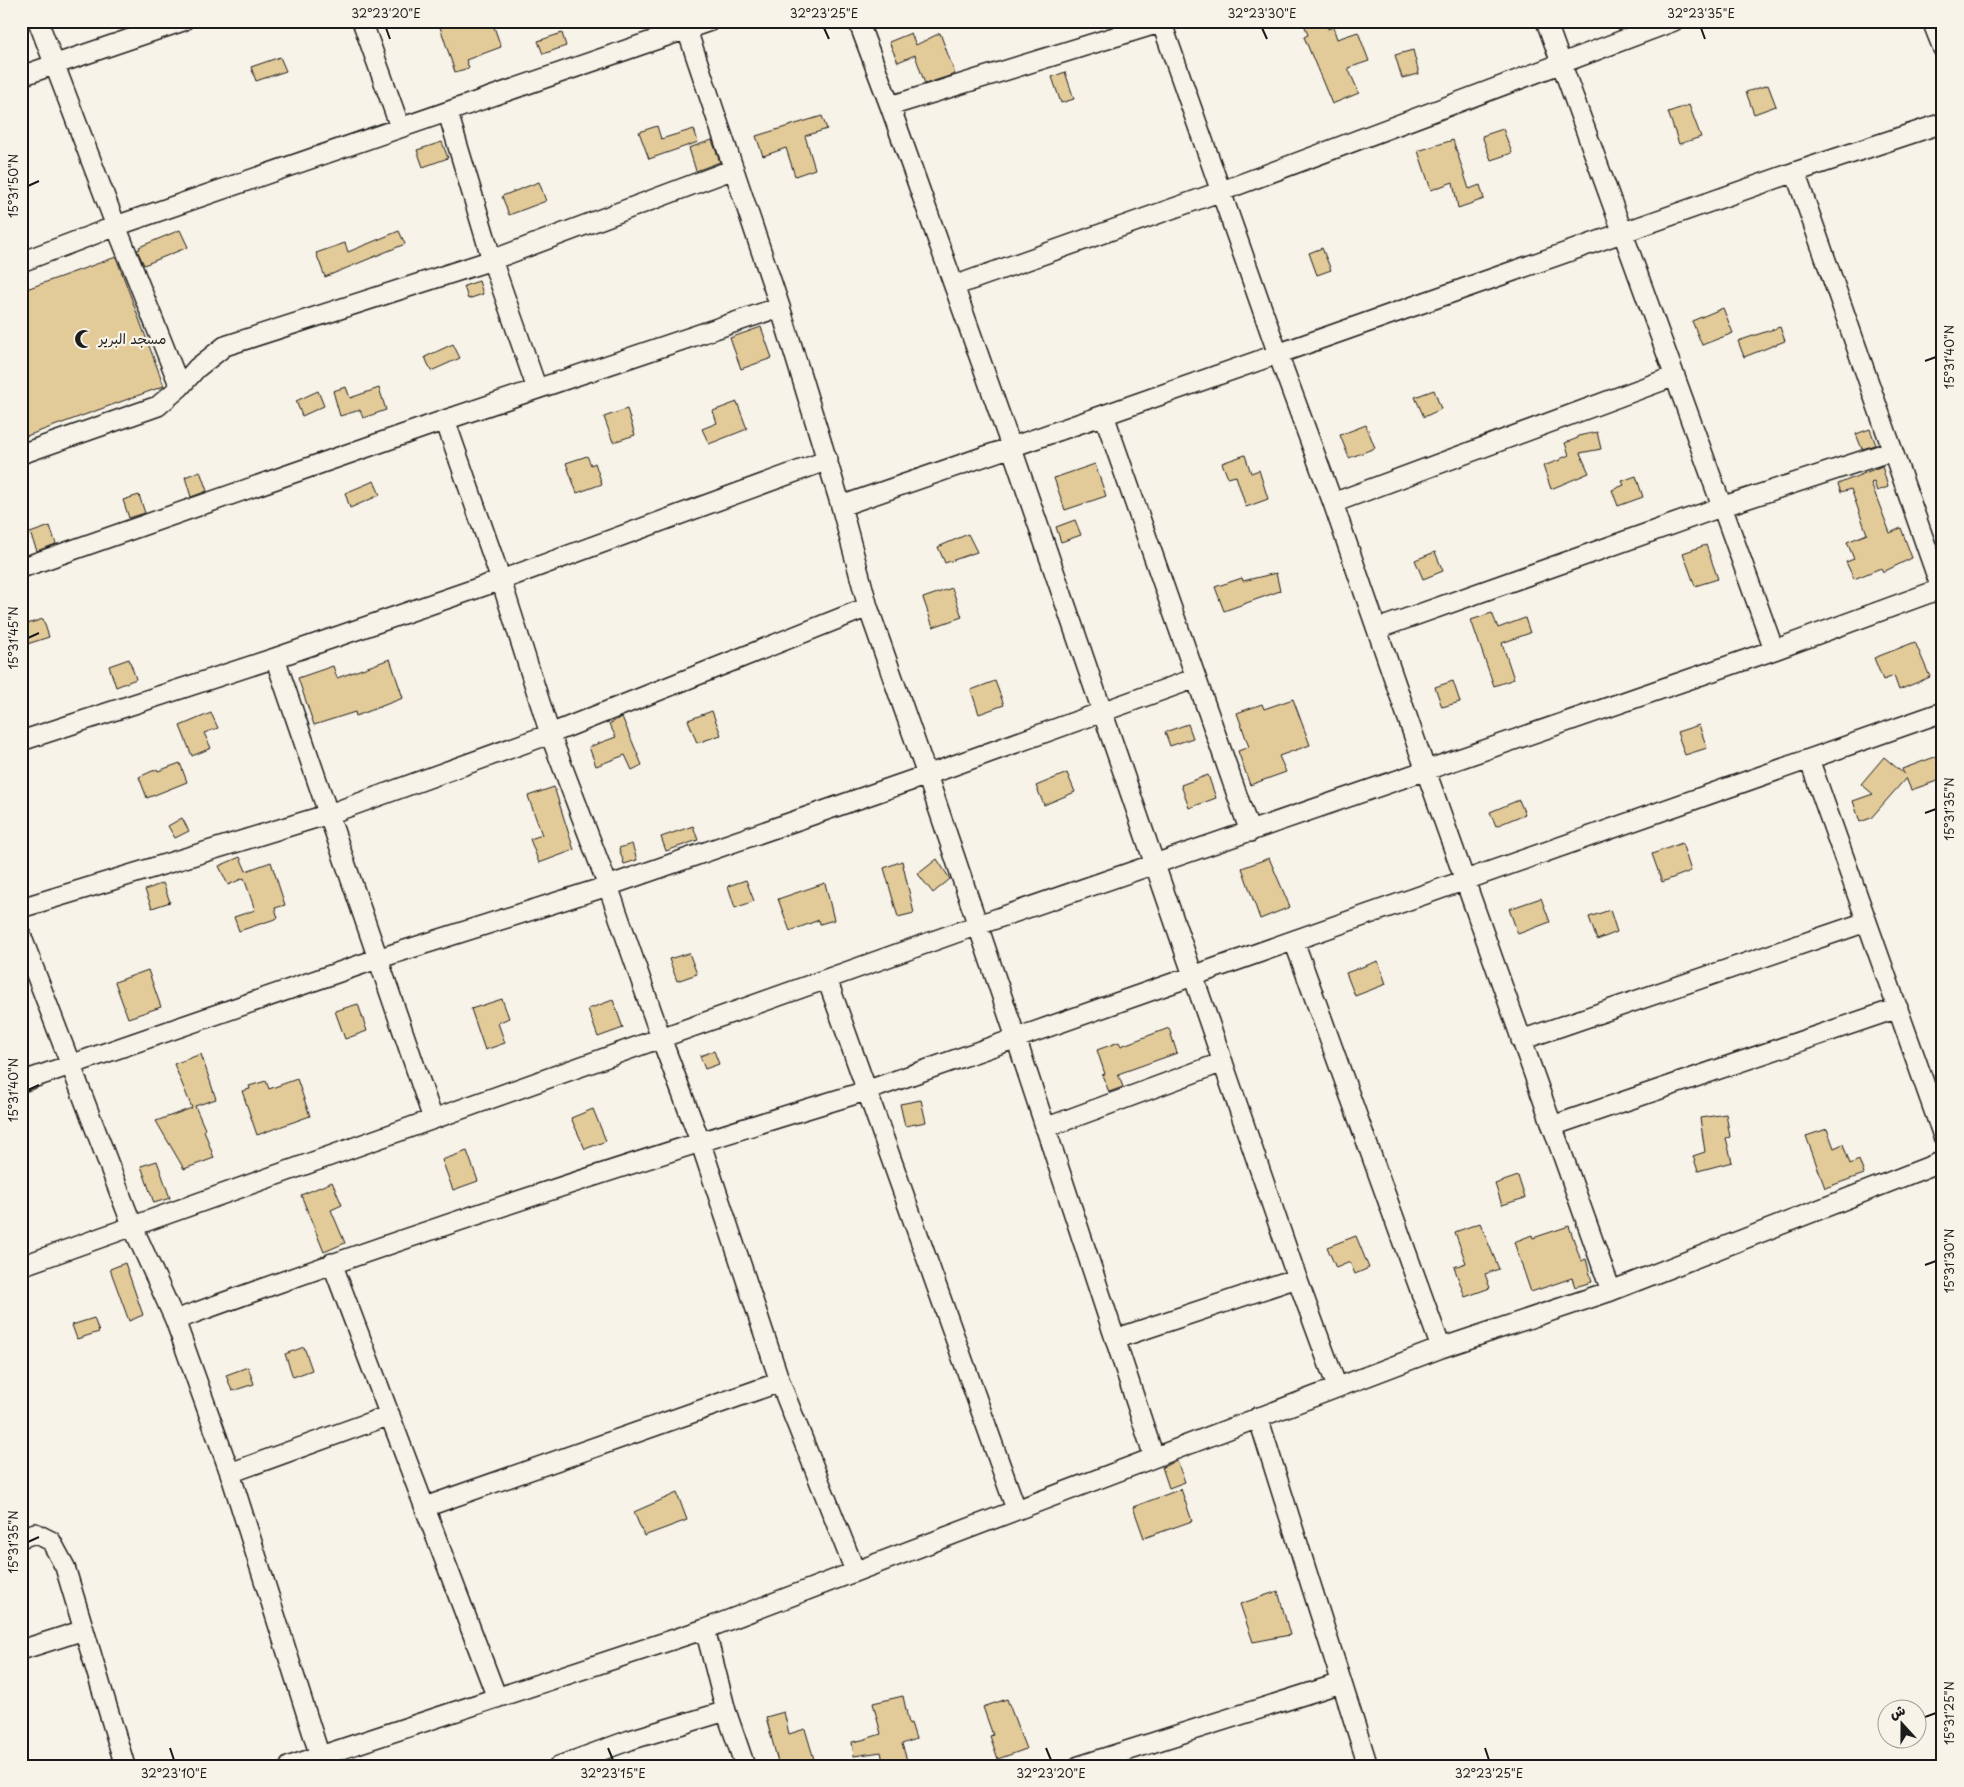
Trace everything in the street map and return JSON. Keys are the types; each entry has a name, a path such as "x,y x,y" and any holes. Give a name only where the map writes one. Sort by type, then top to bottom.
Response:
{"street":[{"path":"38,21 180,387"},
{"path":"21,76 183,21"},
{"path":"362,21 400,128"},
{"path":"21,262 116,226 448,113 686,25 710,21"},
{"path":"858,21 1011,446 1297,1278 1337,1388"},
{"path":"1546,21 1774,650"},
{"path":"954,286 1222,191 1674,21"},
{"path":"1932,21 1943,49"},
{"path":"890,106 1163,22 1278,354 1333,502 1426,771 1611,1290"},
{"path":"686,25 780,306 828,460 868,607 978,925 1154,1457"},
{"path":"448,113 492,260 537,389"},
{"path":"841,506 1011,446 1104,416 1795,172 1943,123"},
{"path":"21,454 158,406 180,387 197,368 225,346 492,260 734,169"},
{"path":"21,1266 978,925 1426,771 1942,590 1795,172"},
{"path":"21,568 780,306"},
{"path":"1333,502 1675,376"},
{"path":"1104,416 1250,832"},
{"path":"446,420 501,580 550,734 608,886 661,1038 700,1141 780,1382 855,1571"},
{"path":"1377,629 1722,507 1892,451"},
{"path":"21,741 275,658 501,580 828,460"},
{"path":"21,908 329,814 550,734 868,607"},
{"path":"275,658 433,1119"},
{"path":"21,1082 377,959 608,886 927,775 1196,678"},
{"path":"174,1320 332,1263 700,1141 866,1091 1943,712"},
{"path":"1809,759 1943,1136"},
{"path":"1522,1040 1866,922"},
{"path":"21,935 132,1225 174,1320 230,1473 321,1761"},
{"path":"1294,941 1441,1348"},
{"path":"827,979 1016,1509"},
{"path":"1552,1126 1898,1008"},
{"path":"1045,1128 1224,1062"},
{"path":"290,1766 321,1761 497,1698 704,1629 1441,1348 1611,1290 1943,1161"},
{"path":"332,1263 497,1698"},
{"path":"1115,1339 1297,1278"},
{"path":"424,1507 780,1382"},
{"path":"230,1473 390,1415"},
{"path":"1258,1417 1368,1766"},
{"path":"21,1538 35,1533 51,1541 65,1567 126,1766"},
{"path":"704,1629 726,1711 745,1766"},
{"path":"21,1650 84,1630"},
{"path":"1079,1766 1341,1683"},
{"path":"559,1766 630,1740 726,1711"}],"building":[{"path":"438,21 492,21 501,47 466,60 469,68 455,72"},
{"path":"1303,21 1326,21 1328,29 1333,27 1337,39 1358,32 1369,61 1348,68 1359,93 1332,104 1304,37 1308,35"},
{"path":"562,33 566,46 543,54 538,41"},
{"path":"911,33 916,45 940,33 955,74 925,84 915,55 898,62 889,42"},
{"path":"1413,50 1419,74 1402,78 1395,55"},
{"path":"280,57 286,71 256,81 251,67"},
{"path":"1065,72 1074,99 1061,103 1052,77"},
{"path":"1768,85 1776,106 1754,114 1746,92"},
{"path":"1689,105 1701,137 1679,144 1668,112"},
{"path":"822,116 827,129 805,136 815,169 795,176 786,148 763,156 756,136"},
{"path":"657,126 661,139 694,129 698,142 649,159 639,132"},
{"path":"1503,129 1512,153 1491,160 1482,136"},
{"path":"712,140 720,162 696,171 689,148"},
{"path":"1453,140 1469,189 1480,185 1484,199 1458,208 1453,182 1431,190 1418,151"},
{"path":"442,142 448,158 423,167 417,150"},
{"path":"539,182 546,201 509,215 502,196"},
{"path":"180,230 188,247 144,265 137,250 140,249 139,247"},
{"path":"399,231 405,244 325,277 316,253 345,243 348,252"},
{"path":"1322,248 1331,270 1317,275 1309,253"},
{"name":"مسجد البرير","path":"116,257 164,386 21,438 21,291"},
{"path":"479,281 483,294 468,299 464,286"},
{"path":"1723,308 1733,333 1702,345 1692,321"},
{"path":"761,327 772,358 741,369 730,338"},
{"path":"1780,327 1785,341 1744,357 1738,341"},
{"path":"453,344 460,358 431,371 425,357"},
{"path":"346,387 350,398 379,388 386,410 363,418 360,410 340,416 333,391"},
{"path":"1434,390 1441,409 1424,417 1415,397"},
{"path":"318,391 324,406 302,416 296,401"},
{"path":"737,402 747,429 709,444 702,429 717,423 713,411"},
{"path":"627,409 635,435 613,442 604,417"},
{"path":"1366,425 1375,448 1349,458 1340,435"},
{"path":"1870,429 1876,445 1862,449 1856,434"},
{"path":"1597,432 1601,449 1580,453 1589,473 1551,489 1543,466 1569,455 1565,443 1578,438 1578,436"},
{"path":"1245,455 1251,473 1259,470 1268,499 1246,507 1236,476 1228,478 1222,463"},
{"path":"587,456 591,465 595,463 602,484 577,493 566,463"},
{"path":"1095,464 1106,496 1065,510 1054,478"},
{"path":"1882,466 1888,487 1877,491 1874,482 1871,483 1890,533 1901,528 1912,558 1883,572 1881,568 1854,579 1846,562 1854,559 1847,542 1867,534 1851,489 1841,492 1838,484"},
{"path":"200,471 207,491 191,497 185,477"},
{"path":"1636,476 1643,497 1618,506 1612,490 1624,485 1622,481"},
{"path":"374,481 380,495 350,508 345,493"},
{"path":"139,495 145,513 129,518 123,500"},
{"path":"1075,520 1081,535 1061,542 1056,527"},
{"path":"50,526 56,544 37,551 30,533"},
{"path":"968,534 977,552 945,563 938,547"},
{"path":"1706,545 1718,579 1695,586 1683,553"},
{"path":"1435,552 1443,571 1423,579 1415,560"},
{"path":"1276,573 1280,591 1224,611 1215,587 1242,578 1243,581"},
{"path":"952,588 962,617 933,627 923,598"},
{"path":"1492,613 1498,628 1525,618 1530,633 1502,643 1514,679 1494,686 1471,620"},
{"path":"43,619 49,637 21,646 21,626"},
{"path":"1915,642 1930,677 1899,690 1894,676 1883,680 1874,658"},
{"path":"129,659 136,679 116,687 109,666"},
{"path":"390,659 403,698 356,716 355,712 314,725 298,678 333,666 337,678"},
{"path":"995,681 1004,705 979,714 971,690"},
{"path":"1453,681 1460,702 1442,707 1435,687"},
{"path":"1293,699 1310,745 1279,756 1286,772 1250,785 1238,751 1249,747 1237,713 1262,704 1264,709"},
{"path":"712,711 721,735 697,743 688,720"},
{"path":"211,713 218,728 204,733 211,748 192,756 180,726"},
{"path":"622,717 642,765 632,770 625,755 596,766 589,747 616,737 609,724"},
{"path":"1188,724 1193,738 1170,746 1165,732"},
{"path":"1699,725 1707,748 1685,755 1677,732"},
{"path":"1943,754 1943,779 1911,790 1906,778 1871,818 1860,822 1853,801 1873,794 1861,784 1884,757 1904,774 1902,769"},
{"path":"180,763 187,782 147,798 139,777 157,769 158,771"},
{"path":"1067,773 1075,792 1044,805 1036,786"},
{"path":"1208,775 1216,798 1189,808 1181,785"},
{"path":"554,787 574,850 539,863 530,839 542,835 528,796"},
{"path":"1519,800 1525,814 1496,826 1490,812"},
{"path":"182,818 189,831 175,838 168,826"},
{"path":"693,826 698,840 666,851 661,837"},
{"path":"1682,843 1691,871 1662,882 1652,854"},
{"path":"632,844 637,860 624,864 619,848"},
{"path":"240,857 246,871 271,862 285,905 275,908 278,918 239,931 234,917 255,910 244,878 228,885 219,866"},
{"path":"1269,858 1290,907 1260,919 1242,868"},
{"path":"937,859 950,879 933,893 918,874"},
{"path":"902,861 914,913 898,917 884,868"},
{"path":"746,880 754,901 735,908 728,886"},
{"path":"163,883 170,902 152,908 145,890"},
{"path":"825,883 834,920 820,924 819,920 790,931 778,899"},
{"path":"1541,898 1550,922 1518,934 1509,909"},
{"path":"1610,910 1617,932 1597,940 1589,917"},
{"path":"689,953 697,974 677,981 669,959"},
{"path":"1378,961 1386,984 1355,996 1346,973"},
{"path":"148,970 161,1007 128,1018 115,982"},
{"path":"502,999 509,1018 498,1023 505,1043 485,1050 471,1009"},
{"path":"613,1000 623,1028 598,1037 588,1009"},
{"path":"358,1004 367,1031 345,1039 335,1011"},
{"path":"1169,1028 1177,1053 1118,1074 1123,1087 1109,1092 1102,1075 1105,1074 1097,1050 1119,1042 1121,1046"},
{"path":"714,1051 719,1064 705,1069 700,1056"},
{"path":"201,1054 216,1099 195,1106 214,1158 184,1169 156,1121 192,1108 174,1064"},
{"path":"297,1079 310,1116 257,1135 242,1091 250,1089 249,1086 266,1081 269,1089"},
{"path":"921,1100 926,1122 905,1126 900,1104"},
{"path":"593,1109 606,1141 585,1149 571,1118"},
{"path":"1726,1114 1730,1137 1726,1138 1732,1162 1698,1171 1693,1156 1705,1152 1700,1118"},
{"path":"1827,1129 1834,1148 1843,1144 1850,1164 1859,1160 1864,1174 1825,1188 1806,1136"},
{"path":"467,1151 478,1181 453,1190 442,1160"},
{"path":"157,1161 170,1198 154,1203 141,1166"},
{"path":"1518,1176 1525,1198 1502,1205 1495,1184"},
{"path":"332,1182 342,1205 331,1210 345,1243 324,1252 301,1195"},
{"path":"1480,1223 1499,1269 1485,1274 1490,1288 1465,1297 1454,1267 1466,1263 1455,1232"},
{"path":"1569,1226 1581,1261 1586,1259 1592,1282 1575,1287 1572,1278 1531,1292 1514,1242 1532,1235 1533,1238"},
{"path":"1356,1236 1369,1268 1355,1274 1350,1262 1336,1268 1327,1247"},
{"path":"125,1263 143,1315 129,1321 110,1269"},
{"path":"94,1318 99,1332 77,1339 72,1325"},
{"path":"304,1347 312,1370 293,1377 285,1354"},
{"path":"248,1367 254,1384 232,1391 226,1375"},
{"path":"1177,1461 1185,1482 1169,1488 1162,1467"},
{"path":"1181,1489 1192,1521 1144,1538 1133,1507"},
{"path":"677,1493 687,1520 644,1536 634,1512"},
{"path":"1278,1591 1290,1635 1253,1642 1240,1604"},
{"path":"903,1696 909,1724 911,1723 916,1739 902,1744 907,1760 884,1766 881,1752 854,1756 852,1742 881,1734 873,1703"},
{"path":"1007,1699 1026,1749 998,1759 990,1736 993,1735 983,1707"},
{"path":"784,1712 789,1734 805,1729 816,1766 779,1766 766,1717"}],"place":[{"name":"مسجد البرير","path":"84,339"}]}
